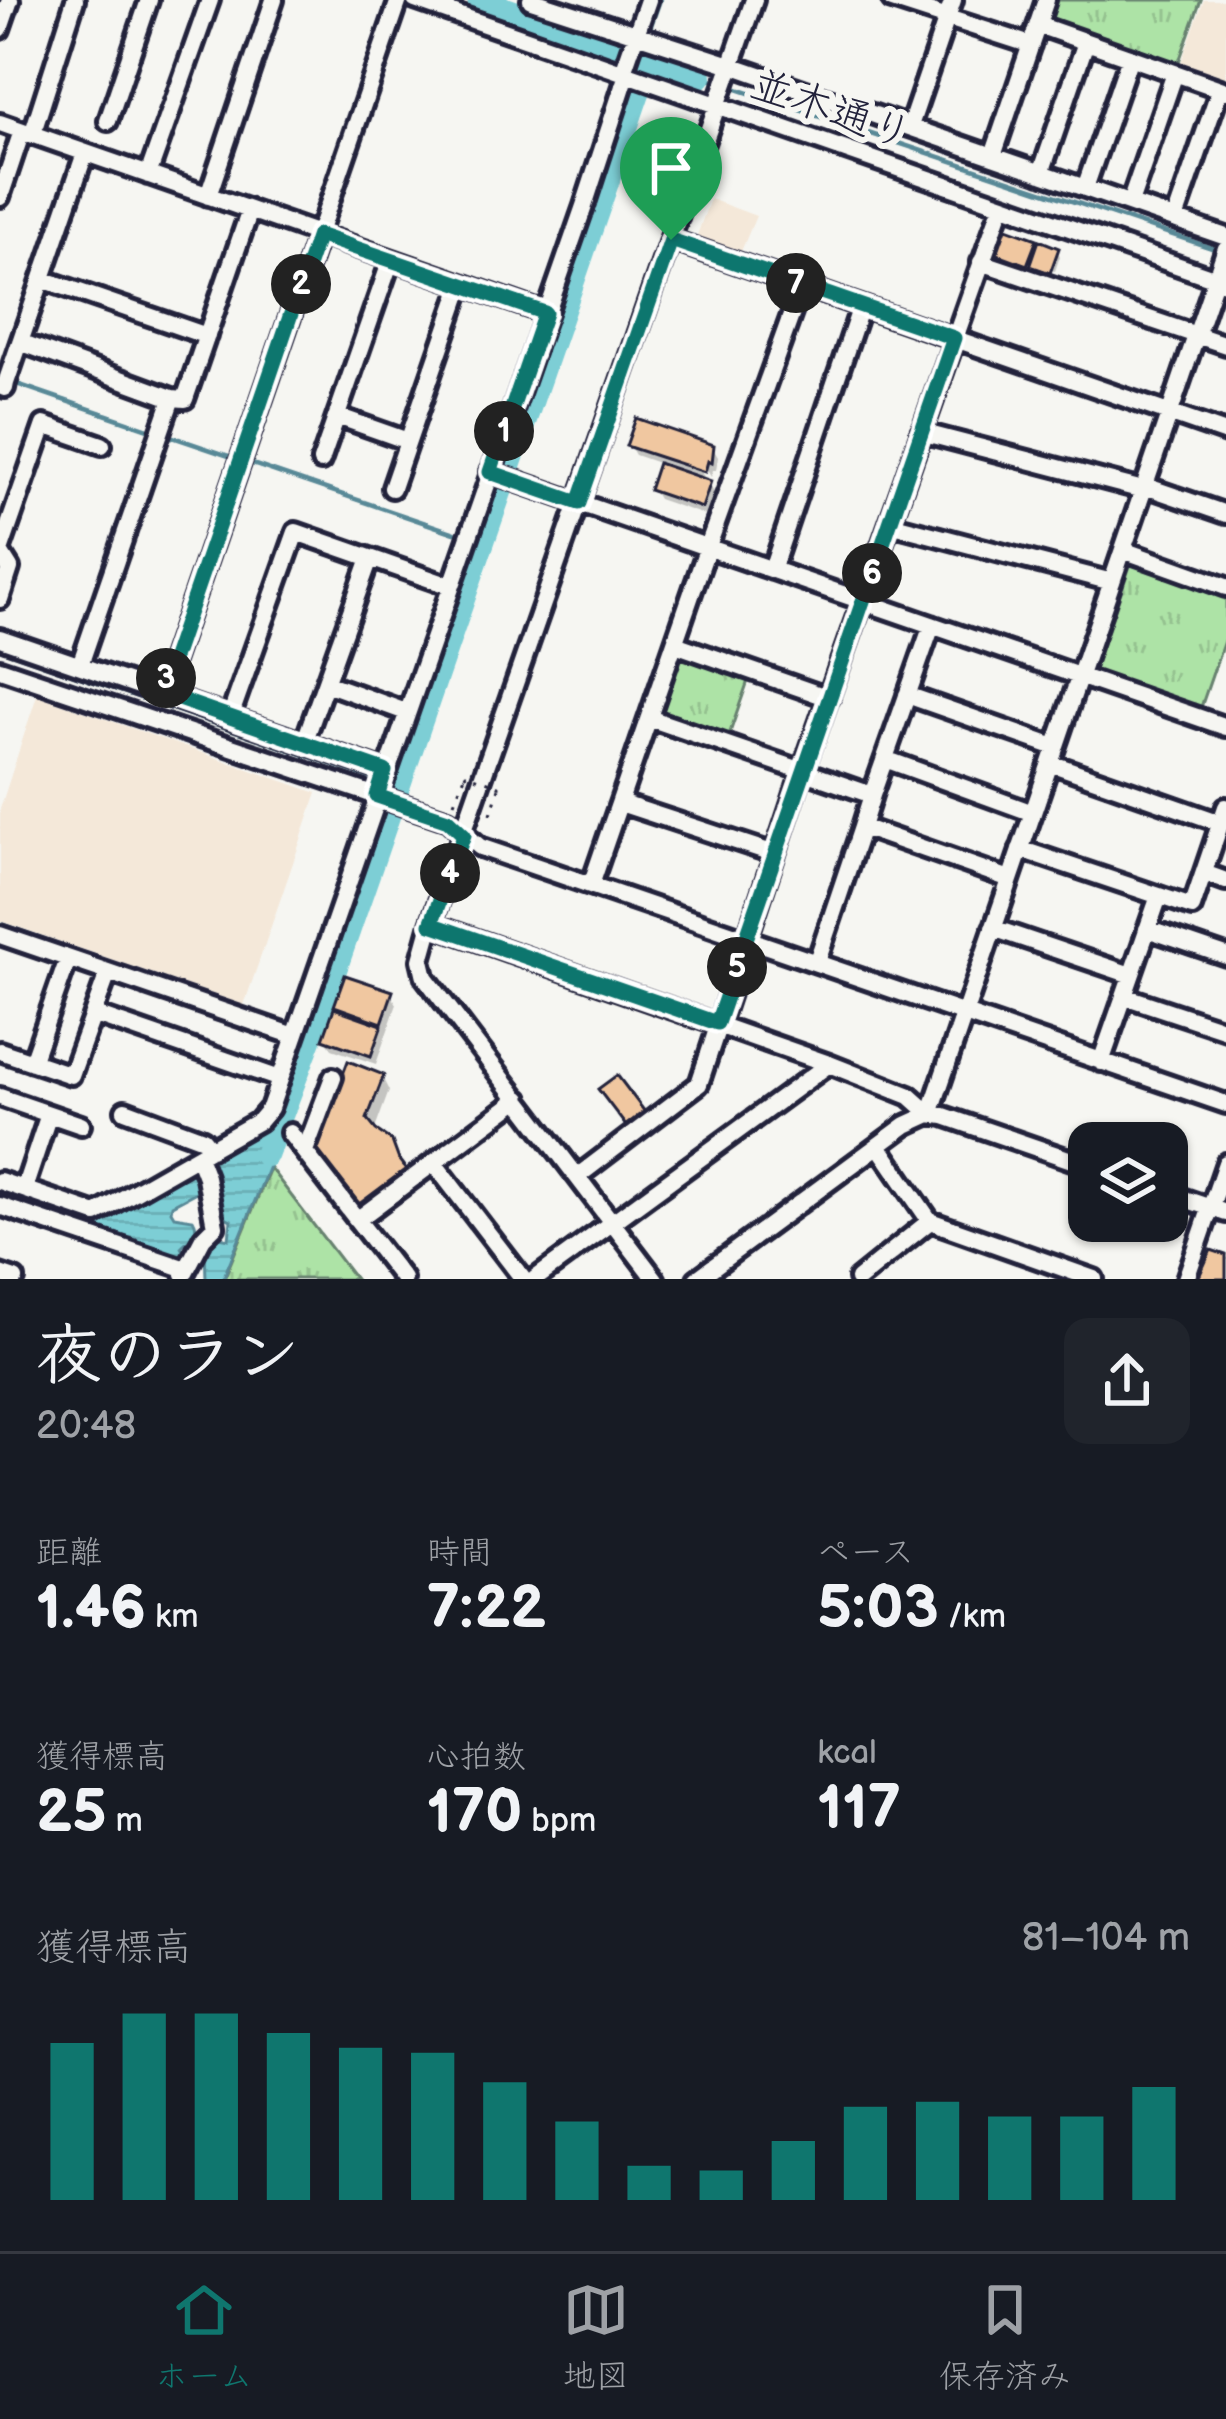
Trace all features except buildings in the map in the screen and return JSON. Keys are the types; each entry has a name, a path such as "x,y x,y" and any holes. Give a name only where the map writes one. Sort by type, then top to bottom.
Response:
{"street":[{"path":"0,29 10,0"},
{"path":"0,197 31,130 74,0"},
{"path":"108,121 149,0"},
{"path":"150,170 210,0"},
{"path":"210,190 274,0"},
{"path":"161,693 399,0"},
{"name":"並木通り","path":"415,0 626,69 725,85 1002,205 1222,268"},
{"path":"531,0 641,39 725,85 910,126 1226,237"},
{"path":"0,1205 80,1220 205,1163 266,1115 386,799 385,771 451,586 500,476 545,313 626,69 641,39 648,0"},
{"path":"655,1279 425,977 421,961 754,0"},
{"path":"892,0 950,9 1031,46"},
{"path":"993,156 1046,0"},
{"path":"910,126 950,9"},
{"path":"1038,26 1223,90 1175,219"},
{"path":"1041,173 1086,42"},
{"path":"1085,188 1130,57"},
{"path":"1130,203 1174,73"},
{"path":"0,123 210,190 250,211 320,228 391,260 545,313"},
{"path":"5,382 85,153"},
{"path":"578,1176 699,1084 802,772 1002,205"},
{"path":"20,342 185,399 250,211"},
{"path":"671,240 1226,433"},
{"path":"321,461 391,260"},
{"path":"981,262 1226,345"},
{"path":"930,1114 1222,268"},
{"path":"42,279 207,336"},
{"path":"392,488 462,285"},
{"path":"592,885 802,285"},
{"path":"772,570 861,306"},
{"path":"80,665 172,398"},
{"path":"337,416 408,441"},
{"path":"0,599 10,568 0,552 44,425 102,445"},
{"path":"921,432 1144,488 1226,514"},
{"path":"500,476 1226,727"},
{"path":"890,524 1112,581"},
{"path":"230,717 296,532 451,586"},
{"path":"1123,550 1226,587"},
{"path":"304,743 370,558"},
{"path":"817,961 932,625"},
{"path":"0,638 385,771"},
{"path":"675,644 829,698"},
{"path":"1,672 448,820 480,847 1226,1104"},
{"path":"326,683 406,712"},
{"path":"907,695 1053,755 1223,815 1192,907 1020,849"},
{"path":"649,718 872,795"},
{"path":"885,759 1033,813"},
{"path":"620,803 775,854"},
{"path":"862,827 1010,879"},
{"path":"1204,873 1226,881"},
{"path":"1101,1062 1159,896"},
{"path":"431,924 829,1064 910,1096 930,1114"},
{"path":"993,928 1131,975"},
{"path":"1147,928 1226,956"},
{"path":"1,939 295,1036"},
{"path":"32,1062 68,959"},
{"path":"0,1051 71,1075 108,973"},
{"path":"1124,996 1226,1030"},
{"path":"93,1014 280,1079"},
{"path":"536,1279 829,1064"},
{"path":"305,1151 333,1077"},
{"path":"0,1097 81,1125"},
{"path":"357,1220 519,1099"},
{"path":"0,1181 184,1274 215,1226 203,1139 124,1110"},
{"path":"24,1190 49,1114"},
{"path":"697,1279 906,1125 930,1114 1068,1159"},
{"path":"290,1132 403,1279"},
{"path":"879,1147 930,1221 1092,1279"},
{"path":"434,1163 523,1279"},
{"path":"1186,1279 1218,1210 1226,1163"},
{"path":"1188,1199 1218,1210"},
{"path":"858,1279 930,1221"},
{"path":"0,1274 16,1279"}],"path":[{"path":"456,800 466,774 500,786 491,812"}],"shaded area":[{"path":"1204,0 1226,0 1226,85 1179,68"},
{"path":"710,199 756,216 739,256 695,241"},
{"path":"37,695 317,793 244,1005 0,921 0,809"}],"green space":[{"path":"1052,0 1201,0 1177,67 1049,22"},
{"path":"1137,561 1226,593 1226,635 1200,710 1096,675 1131,563"},
{"path":"686,654 750,675 727,741 663,719 660,710 678,658"},
{"path":"270,1168 355,1279 224,1279"}],"water":[{"path":"272,1117 283,1132 223,1279 206,1279 205,1249 215,1236 229,1239 231,1220 220,1208 214,1180 203,1176 198,1191 172,1205 174,1216 193,1219 196,1228 181,1247 182,1260 88,1227 89,1220 96,1223 193,1168 201,1173 209,1170 209,1159 265,1129"}],"waterway":[{"path":"479,0 700,76"},
{"path":"648,34 660,0"},
{"path":"700,76 717,82"},
{"path":"728,86 1218,250"},
{"path":"266,1155 320,1013 640,87"},
{"path":"11,382 154,431"},
{"path":"164,434 455,533"},
{"path":"478,541 483,543"},
{"path":"0,649 371,778"},
{"path":"394,786 398,788"},
{"path":"0,924 280,1021"},
{"path":"309,1031 313,1033"},
{"path":"0,1193 91,1225"}],"route":[{"path":"318,235 545,313 490,472 579,503 671,240 954,338 717,1023 431,924 464,835 448,820 377,796 385,771 161,693 318,235"}]}
